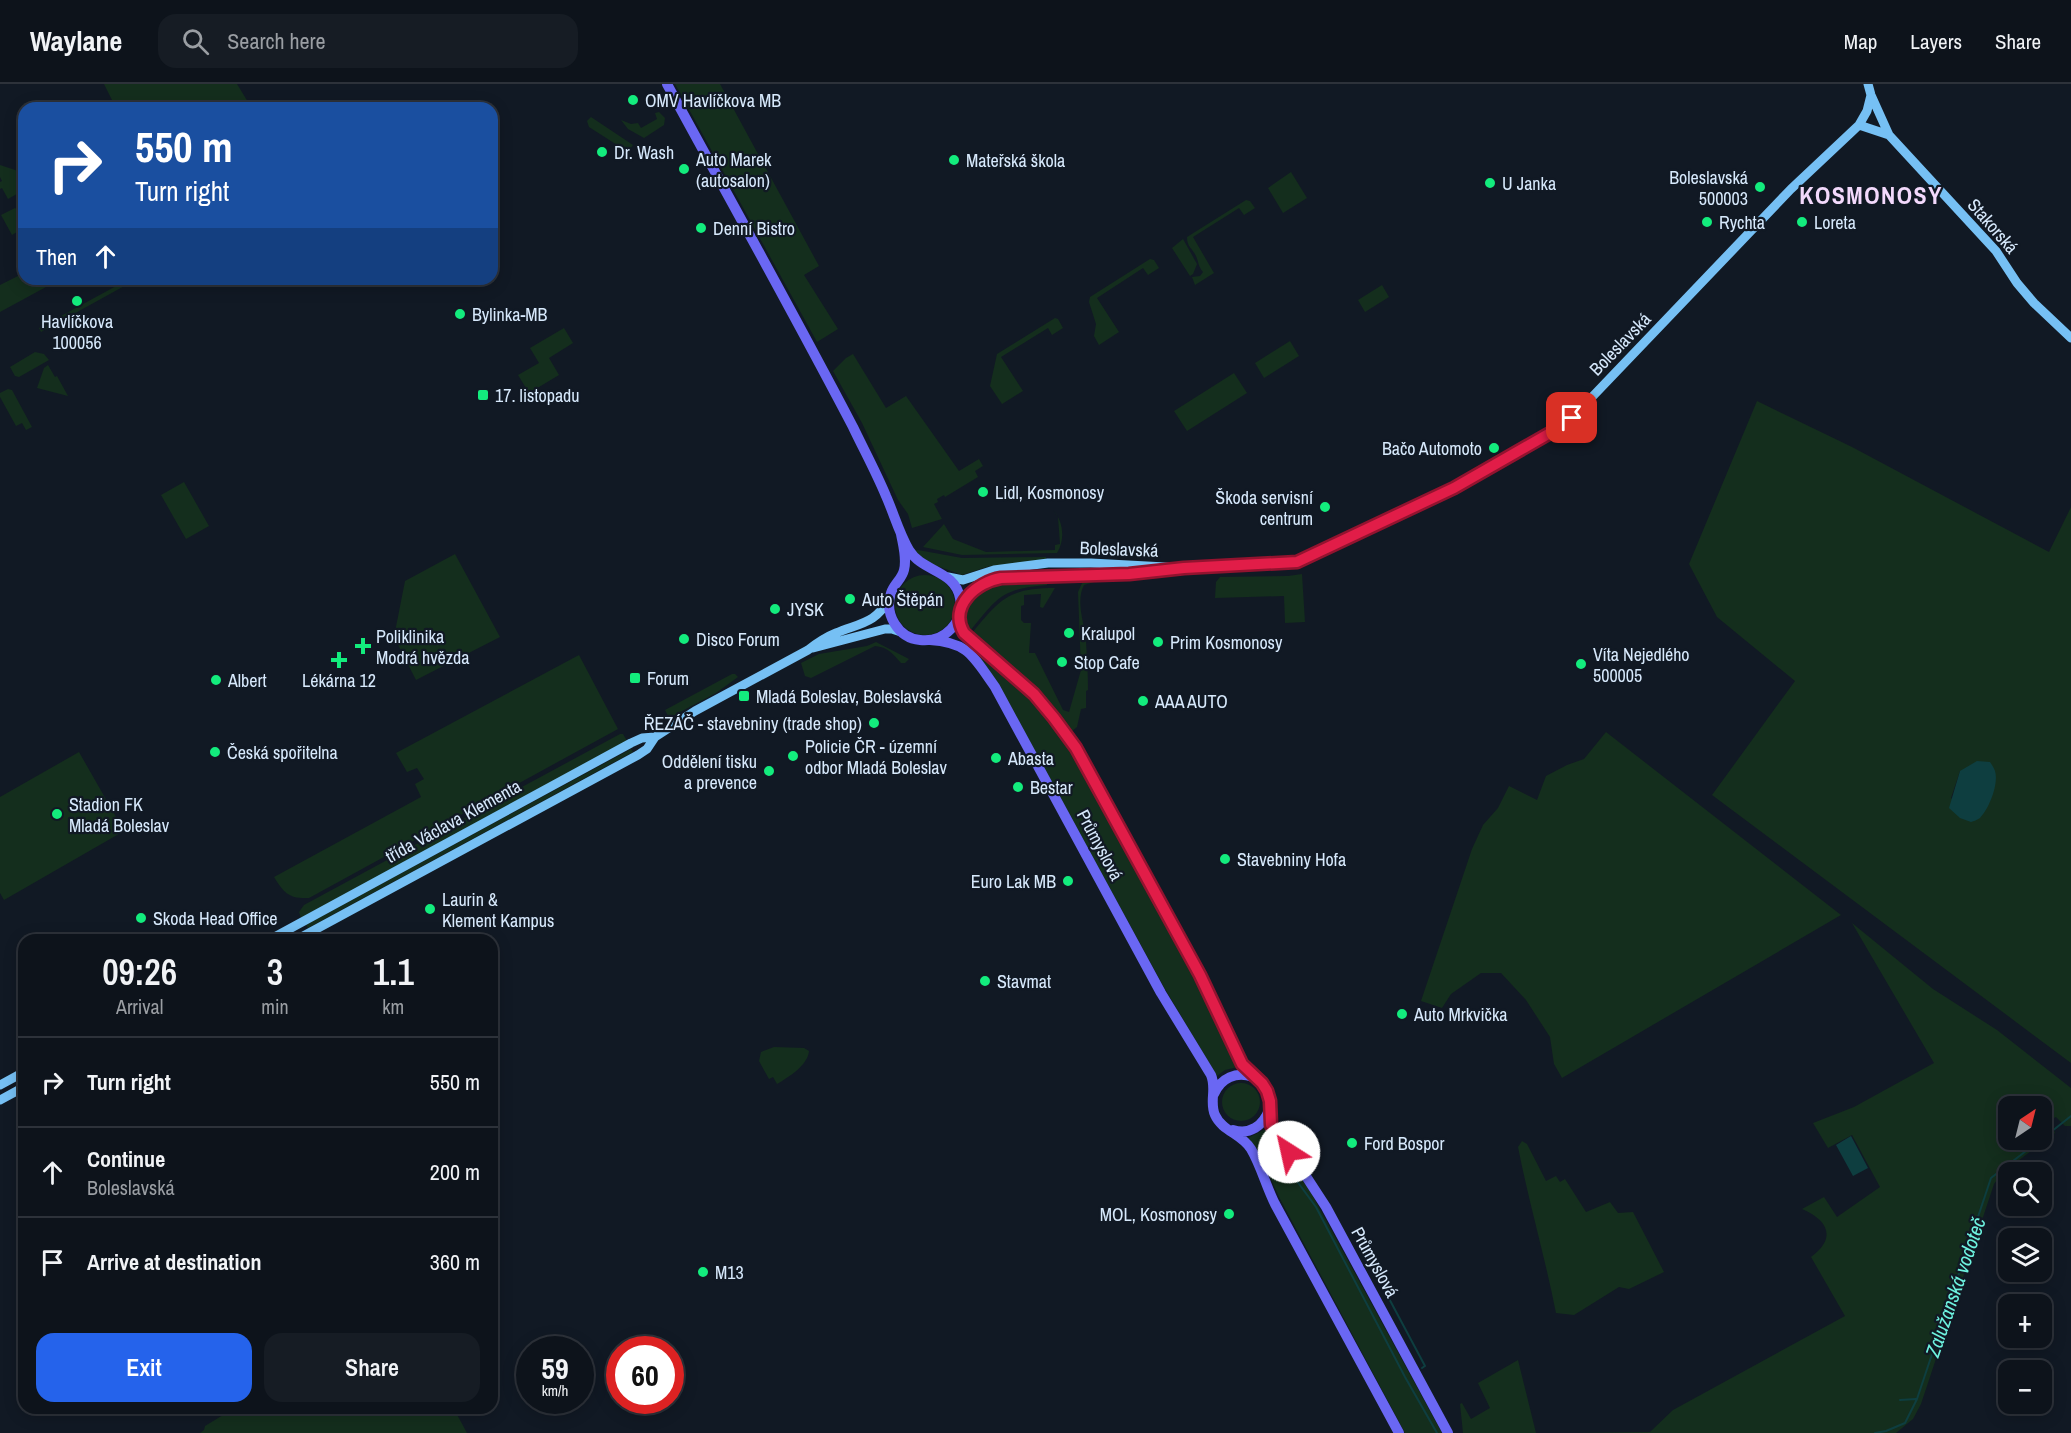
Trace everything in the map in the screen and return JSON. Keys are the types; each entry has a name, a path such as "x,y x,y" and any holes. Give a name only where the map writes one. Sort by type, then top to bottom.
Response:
{"main road":[{"path":"667,84 868,456 901,534 913,556 923,565 946,576 958,591 960,611 955,624 949,632 939,638 917,640 902,632 891,616 890,596 905,566 901,534"},
{"path":"898,581 916,570 935,571"},
{"name":"Průmyslová","path":"960,611 960,624 964,633 1034,694 1076,748 1200,975 1242,1064 1267,1091 1272,1129 1326,1207 1448,1433"},
{"name":"Průmyslová","path":"930,640 948,642 962,647 972,656 995,687 1161,993 1211,1075 1214,1084 1213,1106 1216,1116 1251,1149 1274,1201 1399,1433"},
{"path":"1214,1094 1221,1083 1232,1076 1244,1074 1258,1080"},
{"path":"1229,1129 1245,1132 1255,1128 1264,1121 1269,1110"}],"street":[{"path":"1868,84 1870,95 1889,135"},
{"name":"Boleslavská","path":"946,576 954,580 963,580 994,570 1048,563 1184,568 1302,561 1454,488 1564,425 1791,189 1859,124 1867,111 1870,95"},
{"path":"1859,124 1889,135"},
{"name":"Stakorská","path":"1889,135 1996,251 2034,303 2071,338"},
{"path":"960,611 974,590 995,579 1129,574 1184,568"},
{"name":"třída Václava Klementa","path":"280,934 631,743 655,736 695,711 808,650 822,639 868,622 880,612 890,596"},
{"name":"třída Václava Klementa","path":"808,650 885,629 902,632"},
{"name":"třída Václava Klementa","path":"307,934 638,755 647,749 655,736"},
{"path":"0,1085 18,1075"},
{"path":"0,1100 18,1090"}],"shaded area":[{"path":"104,84 237,84 248,102 113,102"},
{"path":"675,84 720,84 819,266 804,275 838,329 817,342"},
{"path":"659,112 665,118 664,125 644,138 628,129 621,120 631,124 638,123 641,128 657,119 655,113"},
{"path":"591,117 633,145 628,152 589,127 587,121"},
{"path":"0,165 18,171 18,193 8,199 2,188 0,189 2,181"},
{"path":"1291,172 1307,198 1283,213 1268,188"},
{"path":"1246,200 1250,201 1255,208 1244,215 1239,208 1193,237 1214,273 1195,285 1192,277 1200,276 1203,272 1187,237"},
{"path":"15,208 18,210 18,232 12,235 1,215"},
{"path":"1183,239 1197,264 1190,276 1172,248"},
{"path":"1150,259 1154,260 1159,268 1148,275 1143,268 1097,298 1119,332 1099,345 1094,336 1096,324 1089,302 1090,297"},
{"path":"18,276 18,285 45,285 46,287 0,312 0,285"},
{"path":"118,285 126,285 41,332 39,328"},
{"path":"1382,285 1389,297 1365,312 1358,300"},
{"path":"1055,318 1063,328 1052,335 1048,328 1001,357 1023,391 1002,404 990,386 997,354"},
{"path":"564,328 573,343 549,358 559,375 529,393 518,375 539,363 530,348"},
{"path":"1290,341 1299,356 1264,378 1255,363"},
{"path":"35,352 44,354 49,360 19,377 15,376 10,367"},
{"path":"853,354 886,408 906,396 959,471 979,459 983,466 975,471 978,477 945,497 944,495 937,499 938,502 934,504 942,519 912,528 908,514 898,500 862,423 833,371"},
{"path":"48,365 68,396 37,388 44,368"},
{"path":"1234,373 1247,393 1187,431 1174,411"},
{"path":"8,389 12,390 32,427 26,430 22,423 16,426 0,397 0,393"},
{"path":"1757,401 1852,447 2049,552 2071,507 2071,1063 1712,795 1795,681 1717,617 1689,564","holes":["1960,771 1991,799 1980,817 1951,798"]},
{"path":"184,482 209,526 186,539 161,495"},
{"path":"1058,517 1062,537 1060,548 1057,553 962,555 923,547 944,524 953,539 986,552 1055,550 1055,545 1060,544"},
{"path":"914,551 962,558 1046,557 1046,561 990,566 962,575 929,563"},
{"path":"455,554 500,637 416,680 394,637 405,581"},
{"path":"1302,574 1305,622 1285,623 1284,596 1215,598 1216,582 1220,577"},
{"path":"925,575 942,580 950,588 955,605 950,622 942,630 925,635 908,630 900,622 895,605 900,588 908,580"},
{"path":"1094,579 1094,582 1084,585 1081,592 1088,690 1086,691 1086,708 1081,709 1077,727 1072,731 1039,690 972,633 998,604 1016,593 1055,588 1043,608 1040,607 1041,594 1024,595 1021,620 1024,623 1031,623 1029,653 1035,653 1063,710 1069,712 1081,670 1078,592 1083,581"},
{"path":"1047,582 1047,585 1010,592 987,610 970,631 968,628 966,612 978,591 993,584"},
{"path":"965,641 1014,684 1059,731 1196,976 1238,1067 1225,1070 1217,1076 1165,989 998,684 963,643"},
{"path":"876,642 909,659 901,663 887,649 875,646 811,678 805,676 801,663 819,654 867,646"},
{"path":"579,655 618,729 309,898 292,896 281,887 274,877 421,797 415,784 424,779 417,768 407,772 396,753"},
{"path":"732,674 738,677 716,693 669,718 665,710"},
{"path":"1606,732 1841,915 1562,1078 1554,1064 1550,1037 1526,1000 1501,973 1481,973 1451,994 1442,1008 1421,1001 1472,849 1483,825 1498,808 1509,786 1537,800 1546,776 1584,759"},
{"path":"623,734 627,741 301,918 299,912 304,905"},
{"path":"631,749 633,752 308,928 306,925"},
{"name":"Stadion FK Mladá Boleslav","path":"79,752 124,831 4,900 0,893 0,797"},
{"path":"1977,761 1990,762 1995,771 1996,783 1987,809 1980,818 1971,822 1960,818 1949,808 1960,771"},
{"path":"1852,923 1933,989 1997,1030 2071,1088 2071,1126 2065,1126 2056,1117 2052,1119 2052,1096 1998,1096 1998,1150 2032,1150 2017,1162 1998,1162 1998,1178 1994,1184 1921,1404 1913,1419 1896,1433 1576,1433 1650,1432 1673,1410 1845,1316 1811,1257 1824,1243 1826,1230 1818,1218 1802,1209 1824,1197 1837,1217 1880,1187 1852,1135 1828,1148 1813,1123 1854,1107 1934,1063"},
{"path":"774,1047 804,1048 809,1051 802,1066 777,1084 773,1077 769,1079 759,1061 761,1052"},
{"path":"1241,1083 1254,1089 1260,1102 1254,1115 1241,1121 1228,1115 1222,1102 1228,1089"},
{"path":"1266,1129 1310,1191 1442,1433 1405,1433 1279,1197 1258,1150 1248,1138"},
{"path":"1851,1136 1868,1168 1853,1176 1836,1145"},
{"path":"1522,1141 1527,1144 1546,1181 1556,1176 1560,1182 1565,1179 1586,1212 1610,1202 1618,1213 1633,1212 1664,1272 1629,1289 1619,1287 1574,1315 1556,1313 1518,1147"},
{"path":"1518,1360 1536,1433 1463,1433 1460,1404 1462,1403 1471,1419 1490,1408 1478,1383"},
{"path":"225,1414 457,1414 467,1433 200,1433 205,1426"}],"waterway":[{"name":"Zalužanská vodoteč","path":"2052,1131 2071,1116"},
{"path":"1266,1139 1316,1207 1437,1433"},
{"name":"Zalužanská vodoteč","path":"1875,1433 1905,1423 1917,1399 1991,1178 2027,1150"},
{"path":"1385,1282 1385,1291 1425,1366 1422,1368"},
{"path":"1900,1400 1916,1399"}],"place":[{"name":"OMV Havlíčkova MB","path":"633,100"},
{"name":"Dr. Wash","path":"602,152"},
{"name":"Mateřská škola","path":"954,160"},
{"name":"Auto Marek (autosalon)","path":"684,169"},
{"name":"U Janka","path":"1490,183"},
{"name":"Boleslavská 500003","path":"1760,187"},
{"name":"Rychta","path":"1707,222"},
{"name":"Loreta","path":"1802,222"},
{"name":"Denní Bistro","path":"701,228"},
{"name":"Havlíčkova 100056","path":"77,301"},
{"name":"Bylinka-MB","path":"460,314"},
{"name":"17. listopadu","path":"483,395"},
{"name":"Bačo Automoto","path":"1494,448"},
{"name":"Lidl, Kosmonosy","path":"983,492"},
{"name":"Škoda servisní centrum","path":"1325,507"},
{"name":"Auto Štěpán","path":"850,599"},
{"name":"JYSK","path":"775,609"},
{"name":"Kralupol","path":"1069,633"},
{"name":"Disco Forum","path":"684,639"},
{"name":"Prim Kosmonosy","path":"1158,642"},
{"name":"Poliklinika Modrá hvězda","path":"363,646"},
{"name":"Lékárna 12","path":"339,660"},
{"name":"Stop Cafe","path":"1062,662"},
{"name":"Víta Nejedlého 500005","path":"1581,664"},
{"name":"Forum","path":"635,678"},
{"name":"Albert","path":"216,680"},
{"name":"Mladá Boleslav, Boleslavská","path":"744,696"},
{"name":"AAA AUTO","path":"1143,701"},
{"name":"ŘEZÁČ - stavebniny (trade shop)","path":"874,723"},
{"name":"Česká spořitelna","path":"215,752"},
{"name":"Policie ČR - územní odbor Mladá Boleslav","path":"793,756"},
{"name":"Abasta","path":"996,758"},
{"name":"Oddělení tisku a prevence","path":"769,771"},
{"name":"Bestar","path":"1018,787"},
{"name":"Stadion FK Mladá Boleslav","path":"57,814"},
{"name":"Stavebniny Hofa","path":"1225,859"},
{"name":"Euro Lak MB","path":"1068,881"},
{"name":"Laurin & Klement Kampus","path":"430,909"},
{"name":"Skoda Head Office","path":"141,918"},
{"name":"Stavmat","path":"985,981"},
{"name":"Auto Mrkvička","path":"1402,1014"},
{"name":"Ford Bospor","path":"1352,1143"},
{"name":"MOL, Kosmonosy","path":"1229,1214"},
{"name":"M13","path":"703,1272"}],"district":[{"name":"KOSMONOSY","path":"1871,195"}],"route":[{"path":"1289,1152 1271,1125 1270,1101 1267,1091 1242,1064 1200,975 1076,748 1034,694 964,633 959,621 961,609 966,599 977,587 1001,578 1129,574 1184,568 1302,561 1454,488 1564,425 1572,418"}]}
